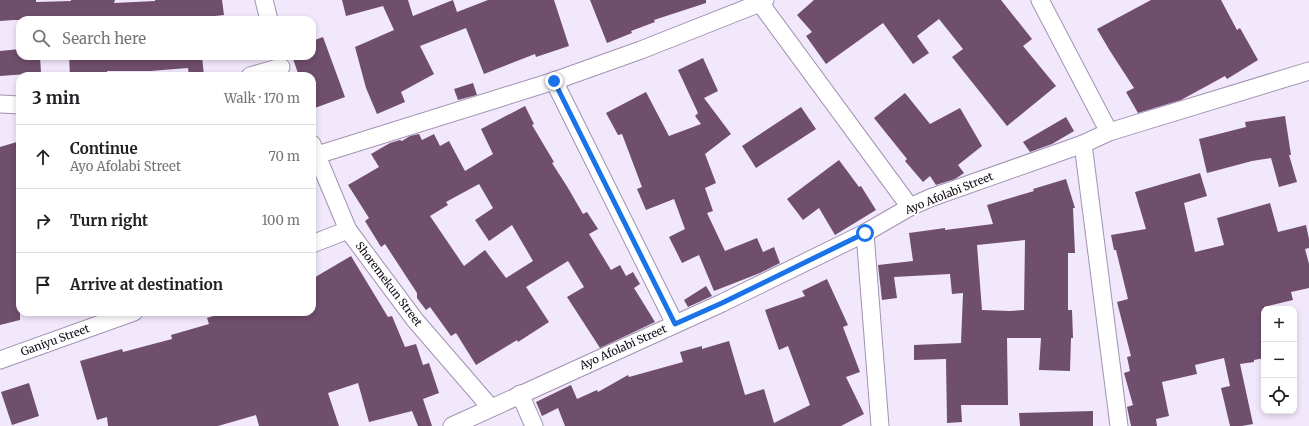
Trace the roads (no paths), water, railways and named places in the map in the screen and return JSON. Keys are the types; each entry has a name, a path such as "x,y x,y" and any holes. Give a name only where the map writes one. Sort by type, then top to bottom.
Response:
{"street":[{"path":"264,0 268,16"},
{"path":"1040,0 1109,132"},
{"path":"316,148 554,81 641,50 762,2 910,207"},
{"path":"262,72 281,66"},
{"name":"Ayo Afolabi Street","path":"452,426 722,303 865,233 910,207 930,198 1083,144 1109,132 1309,71"},
{"path":"554,81 675,324"},
{"path":"0,104 16,105"},
{"path":"1083,144 1119,426"},
{"name":"Shoremekun Street","path":"316,154 348,230 415,320 491,408"},
{"path":"316,242 348,230"},
{"path":"865,233 880,426"},
{"name":"Ganiyu Street","path":"0,360 123,316"},
{"path":"520,394 534,426"}]}
